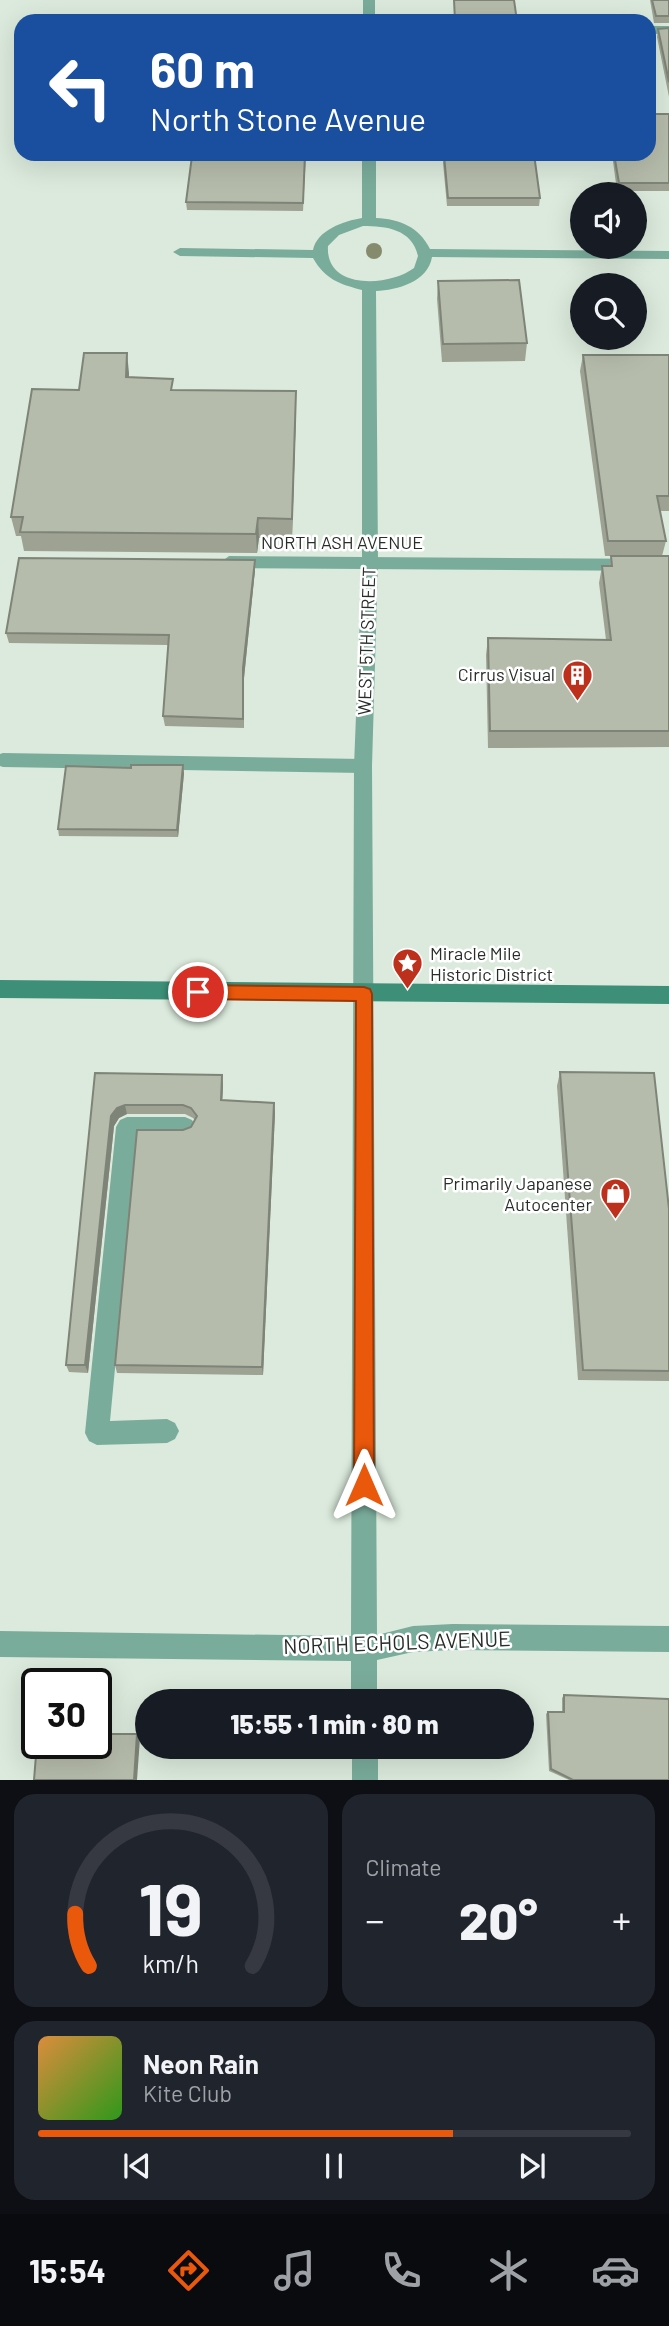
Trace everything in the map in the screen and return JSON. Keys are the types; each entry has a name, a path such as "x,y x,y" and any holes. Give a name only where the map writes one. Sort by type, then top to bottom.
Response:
{"main road":[{"path":"0,989 669,995"}],"street":[{"path":"369,161 369,222"},
{"path":"369,222 398,225 412,232 422,242 426,253 423,266 414,276 399,283 369,287 345,283 331,276 321,266 318,254 321,244 330,234 344,226 369,222"},
{"path":"180,252 318,254"},
{"path":"426,253 669,255"},
{"name":"WEST 5TH STREET","path":"365,1689 363,765 370,563 369,287"},
{"name":"NORTH ASH AVENUE","path":"218,561 669,565"},
{"path":"3,760 363,765"},
{"path":"167,1431 97,1433 127,1127 185,1127"},
{"name":"NORTH ECHOLS AVENUE","path":"0,1644 364,1649 385,1647 413,1639 453,1637 669,1639"},
{"path":"365,1759 365,1780"}],"building":[{"path":"454,0 514,0 516,14 455,14"},
{"path":"652,0 669,0 669,16 656,14"},
{"path":"669,28 669,82 658,29"},
{"path":"656,114 669,114 669,183 619,182 615,161 656,161"},
{"path":"191,161 305,161 303,203 186,202"},
{"path":"445,161 535,161 540,198 448,198"},
{"path":"519,280 527,343 443,344 438,281"},
{"path":"84,353 127,353 126,377 173,379 171,390 296,391 292,519 258,518 256,534 20,532 23,517 11,517 32,389 79,390"},
{"path":"583,355 669,355 669,496 657,496 666,541 608,541"},
{"name":"Cirrus Visual","path":"611,556 669,556 669,731 490,731 488,638 611,640 602,566 612,566"},
{"path":"19,558 255,560 243,668 243,719 163,716 169,635 6,633"},
{"path":"131,765 183,765 177,830 58,829 66,766 131,768"},
{"path":"560,1072 654,1073 669,1209 669,1371 583,1370"},
{"path":"95,1073 222,1075 221,1100 274,1103 262,1367 115,1365 137,1130 183,1130 191,1127 197,1116 191,1108 183,1105 125,1105 117,1108 111,1116 85,1365 66,1365"},
{"path":"564,1695 669,1699 669,1780 573,1780 551,1769 548,1712 564,1712"},
{"path":"112,1734 135,1734 134,1780 34,1780 36,1759 112,1759"}],"place":[{"name":"Cirrus Visual","path":"578,702"},
{"name":"Miracle Mile Historic District","path":"407,991"},
{"name":"Primarily Japanese Autocenter","path":"615,1221"}],"route":[{"path":"198,992 364,994 364,1485"}]}
